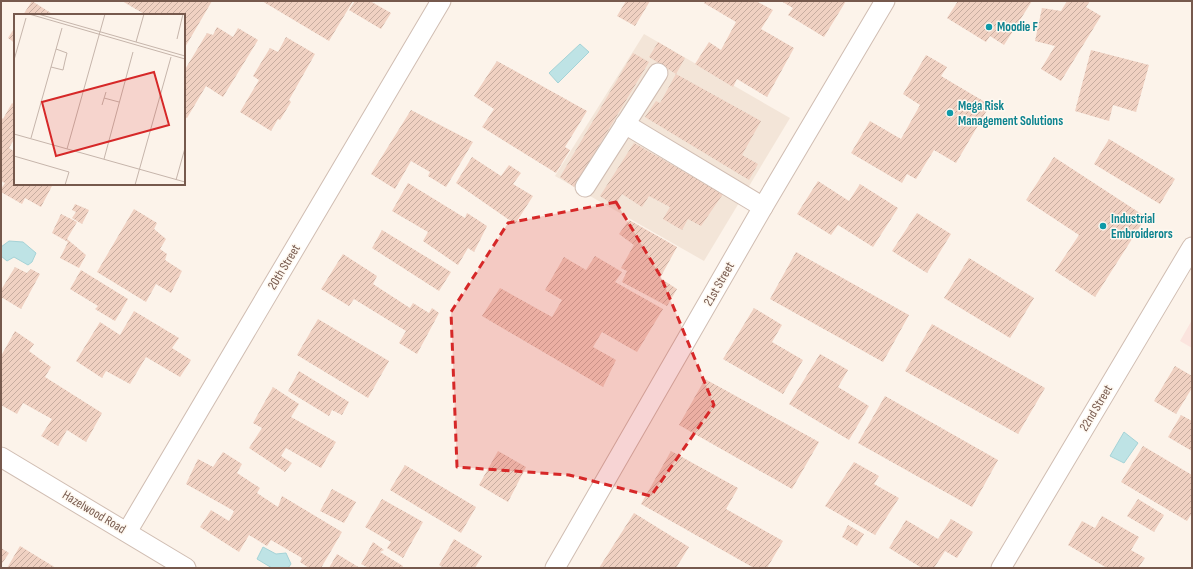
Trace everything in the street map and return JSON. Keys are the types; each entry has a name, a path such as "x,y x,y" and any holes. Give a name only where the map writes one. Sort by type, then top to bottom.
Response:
{"street":[{"name":"20th Street","path":"127,532 441,1"},
{"name":"21st Street","path":"555,568 763,207 885,1"},
{"path":"585,187 658,73"},
{"path":"625,124 763,207"},
{"name":"22nd Street","path":"1001,568 1192,247"},
{"name":"Hazelwood Road","path":"1,456 186,568"}],"highlighted area":[{"path":"616,202 661,277 714,405 651,496 569,475 457,467 451,312 508,223"}],"shaded area":[{"path":"644,34 790,118 704,261 555,176"},
{"path":"1192,320 1192,348 1180,341"}],"water":[{"path":"580,44 589,52 558,83 549,73"},
{"path":"9,241 23,242 36,253 32,262 28,265 14,257 7,261 1,256 1,247"},
{"path":"1124,432 1138,443 1124,463 1110,456"},
{"path":"263,547 276,554 286,553 291,564 288,568 272,568 257,559"}],"building":[{"path":"32,1 52,14 24,14"},
{"path":"122,1 212,1 185,47 185,14 144,14"},
{"path":"262,1 353,1 329,41"},
{"path":"355,1 370,1 391,13 381,29 349,10"},
{"path":"626,1 650,1 635,26 617,16"},
{"path":"705,1 756,1 773,10 761,29 794,48 767,97 737,79 733,87 695,64 709,42 721,50 736,22 704,3"},
{"path":"781,1 846,1 824,37 788,15 793,8"},
{"name":"Moodie F","path":"958,1 1032,1 1004,45 990,36 986,42 947,18"},
{"path":"1067,1 1090,1 1086,7 1101,16 1061,81 1041,69 1055,46 1035,41 1042,8 1061,11"},
{"path":"217,27 233,37 238,28 258,40 223,97 206,86 187,118 185,117 185,69 207,33 213,35"},
{"path":"14,29 14,42 8,38"},
{"path":"286,37 315,54 289,100 291,102 271,131 240,112 259,80 253,76 270,48 278,52"},
{"path":"658,42 685,58 676,74 649,57"},
{"path":"1091,50 1149,65 1136,112 1113,105 1109,121 1075,111"},
{"path":"633,53 649,62 574,187 560,177"},
{"name":"Mega Risk Management Solutions","path":"926,55 947,67 941,76 990,105 956,163 934,150 916,179 907,174 902,183 851,153 870,121 901,139 920,105 903,94"},
{"path":"497,61 587,111 565,147 570,150 556,173 482,127 494,109 474,96"},
{"path":"676,74 761,121 742,155 758,164 749,180 645,117 656,101 660,103"},
{"path":"12,103 14,104 14,140 9,148 14,151 14,185 52,185 41,207 25,198 22,204 1,192 1,189 5,183 1,181 1,117 3,119"},
{"path":"411,110 473,142 446,187 428,176 430,172 411,161 395,189 371,174"},
{"path":"1109,139 1175,179 1160,204 1094,164"},
{"path":"634,143 723,194 701,226 688,219 682,230 663,219 670,207 649,196 642,207 622,194 615,206 600,196"},
{"path":"472,157 501,176 509,165 521,173 513,184 533,196 515,224 456,183"},
{"name":"Industrial Embroiderors","path":"1054,157 1146,217 1095,297 1055,271 1079,235 1026,200"},
{"path":"818,181 849,201 860,184 898,208 873,247 838,225 831,235 797,214"},
{"path":"408,183 465,218 467,213 487,226 474,252 468,248 458,265 423,241 428,232 392,211"},
{"path":"75,204 89,210 82,224 72,218 76,212 72,210"},
{"path":"134,209 157,223 154,229 166,239 160,249 167,254 165,260 182,271 171,293 156,284 146,302 97,272"},
{"path":"917,213 951,234 927,273 892,251"},
{"path":"61,214 77,222 67,239 86,255 79,268 60,258 68,242 52,233"},
{"path":"629,220 677,247 660,278 677,289 667,306 622,282 627,271 621,268 634,245 619,234"},
{"path":"382,230 451,272 439,291 372,248"},
{"path":"796,252 909,315 883,362 770,299"},
{"path":"343,254 377,276 373,284 410,308 413,303 429,313 432,308 439,313 417,354 399,343 406,331 354,299 349,306 321,289"},
{"path":"595,256 622,272 615,282 663,309 637,352 602,332 593,347 616,360 603,387 482,316 500,288 552,317 562,300 545,290 564,257 586,270"},
{"path":"969,258 1034,298 1010,338 944,298"},
{"path":"15,267 27,273 31,269 40,274 21,309 1,297 1,290"},
{"path":"81,270 128,299 115,321 95,309 98,306 70,289"},
{"path":"754,308 782,325 772,342 803,360 783,394 723,359"},
{"path":"134,311 179,338 172,348 191,360 180,377 146,357 130,384 106,371 102,378 76,361 100,322 120,335"},
{"path":"318,319 389,361 368,398 297,355"},
{"path":"932,324 1045,388 1018,434 905,371"},
{"path":"15,331 34,344 29,351 51,367 45,377 102,413 86,442 67,430 58,446 41,436 52,419 23,403 17,414 1,405 1,356"},
{"path":"820,354 848,370 838,387 869,406 849,440 789,404"},
{"path":"1175,366 1192,376 1192,388 1176,414 1154,401"},
{"path":"299,371 349,402 342,415 332,410 329,416 288,391"},
{"path":"705,379 819,442 792,489 679,425"},
{"path":"273,387 299,404 291,417 336,442 321,468 286,448 281,456 292,463 285,472 249,448 262,428 253,423"},
{"path":"885,396 998,460 972,507 858,443"},
{"path":"1181,415 1192,421 1192,451 1168,437"},
{"path":"1143,446 1192,475 1192,513 1187,521 1121,482"},
{"path":"498,451 526,467 508,502 479,485"},
{"path":"671,451 738,488 726,509 783,541 767,568 754,568 641,504"},
{"path":"223,452 242,464 237,473 260,488 257,493 278,507 282,496 342,532 321,568 309,568 300,562 302,558 271,540 267,546 249,535 239,552 200,527 211,510 229,521 234,511 186,484 198,459 213,467"},
{"path":"854,462 879,476 874,484 899,498 875,535 825,506"},
{"path":"405,465 476,507 461,533 390,490"},
{"path":"332,489 356,502 344,523 320,511"},
{"path":"382,499 423,522 403,558 387,548 391,542 365,527"},
{"path":"1138,499 1164,515 1154,532 1127,516"},
{"path":"634,513 689,547 676,568 599,568"},
{"path":"1102,516 1139,537 1131,550 1145,558 1138,568 1107,568 1068,545 1082,521 1095,528"},
{"path":"951,519 973,532 957,558 945,551 934,568 922,568 889,548 906,520 938,539"},
{"path":"848,525 864,534 857,546 842,537"},
{"path":"454,539 482,556 475,568 444,568 439,565"},
{"path":"373,542 384,550 380,552 403,566 402,568 369,568 361,564"},
{"path":"20,546 56,568 7,568"},
{"path":"1,548 9,553 1,565"},
{"path":"337,554 360,568 329,568"}],"place":[{"name":"Moodie F","path":"989,27"},
{"name":"Mega Risk Management Solutions","path":"950,113"},
{"name":"Industrial Embroiderors","path":"1103,226"}]}
